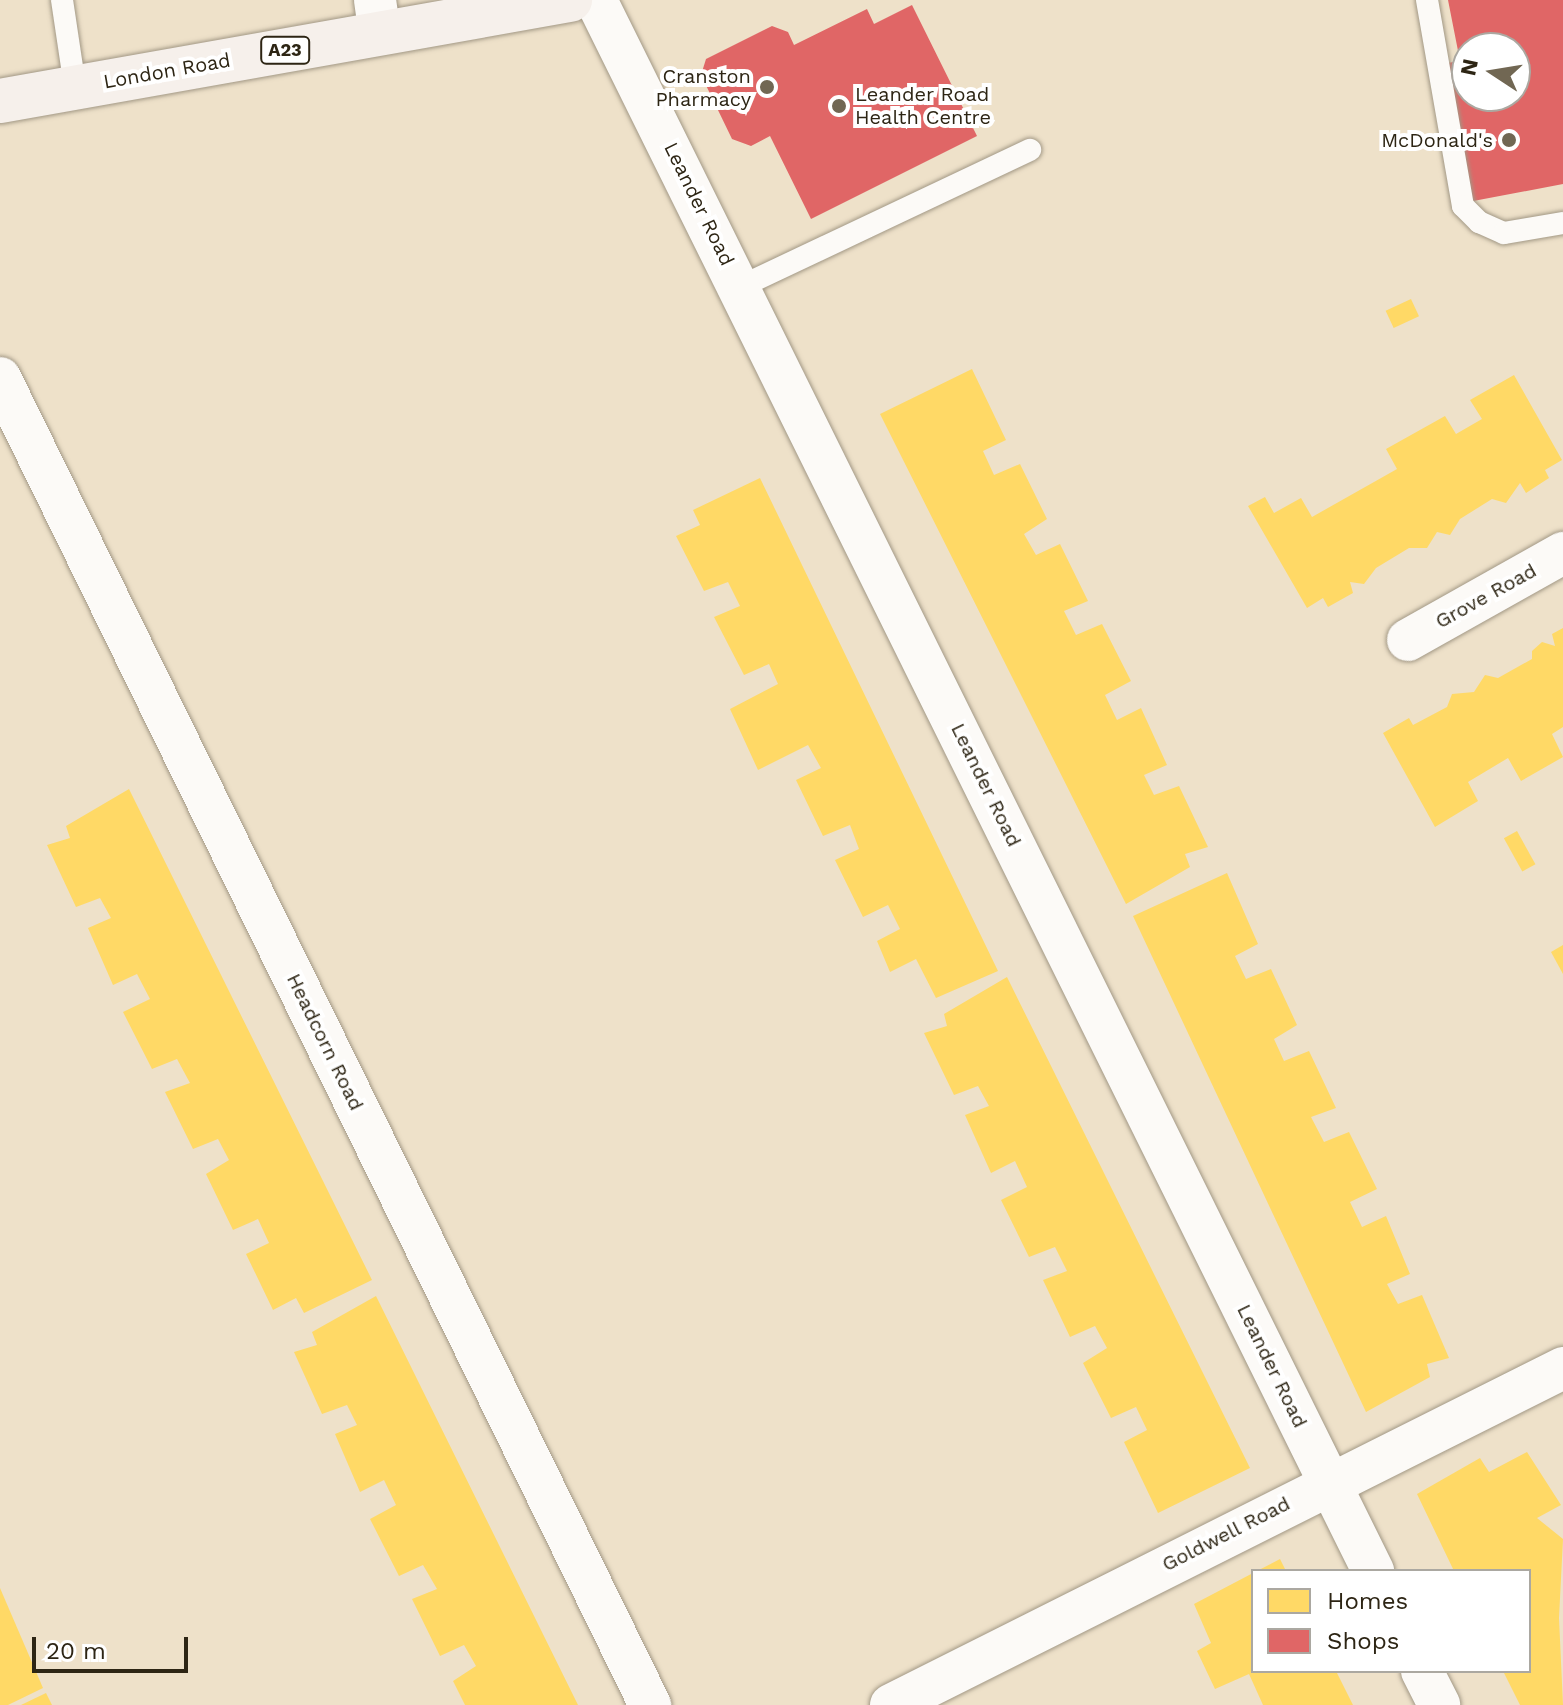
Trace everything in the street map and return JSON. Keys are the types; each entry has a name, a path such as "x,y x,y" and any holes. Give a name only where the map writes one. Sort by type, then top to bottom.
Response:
{"highway":[{"name":"London Road","path":"0,101 75,87 378,17 570,0"}],"street":[{"name":"Leander Road","path":"596,0 1372,1569"},
{"name":"Headcorn Road","path":"0,378 650,1705"},
{"name":"Grove Road","path":"1408,640 1563,553"},
{"name":"Goldwell Road","path":"891,1705 1329,1481 1563,1368"},
{"path":"1423,1673 1439,1705"}],"lane":[{"path":"62,0 75,87"},
{"path":"1427,0 1463,206 1479,222 1504,233 1563,223"},
{"path":"740,287 1030,150"}],"building: Homes":[{"path":"1411,299 1419,316 1394,328 1386,311"},
{"path":"972,369 1006,440 983,451 994,475 1020,464 1047,519 1024,534 1036,555 1060,544 1088,601 1064,611 1076,635 1102,624 1131,681 1105,695 1117,720 1141,708 1167,765 1144,775 1154,795 1179,786 1208,847 1185,854 1190,867 1126,904 880,414"},
{"path":"1514,375 1562,460 1545,470 1549,478 1526,493 1520,483 1506,503 1492,499 1460,519 1450,535 1437,532 1427,548 1409,548 1376,568 1364,584 1350,582 1353,593 1328,607 1323,598 1307,608 1248,506 1265,497 1274,513 1301,498 1312,517 1397,469 1386,449 1445,416 1456,434 1482,419 1470,400"},
{"path":"760,478 998,971 936,998 916,959 890,972 877,941 900,929 888,905 863,917 835,860 859,849 850,825 823,836 796,780 821,768 808,745 758,770 730,709 778,684 769,664 744,675 714,617 740,606 728,582 704,591 676,536 700,525 693,510"},
{"path":"1563,628 1563,727 1552,734 1563,757 1521,781 1508,758 1468,782 1478,801 1435,827 1383,733 1409,718 1413,725 1447,707 1452,694 1474,692 1485,675 1498,678 1532,659 1532,651 1542,642 1555,646 1552,634"},
{"path":"129,789 372,1280 304,1313 296,1298 273,1310 246,1254 269,1243 258,1219 233,1230 206,1174 229,1160 218,1139 193,1149 165,1092 190,1083 177,1059 152,1069 123,1012 150,999 137,974 113,985 88,928 111,918 100,898 76,907 47,845 70,838 66,826"},
{"path":"1517,831 1535,864 1522,872 1504,838"},
{"path":"1227,873 1258,944 1235,956 1246,979 1271,969 1297,1025 1274,1039 1284,1061 1309,1051 1336,1108 1311,1117 1324,1142 1349,1132 1377,1189 1350,1202 1362,1227 1386,1216 1410,1274 1387,1284 1398,1304 1422,1295 1449,1358 1427,1364 1430,1377 1366,1412 1133,916"},
{"path":"1563,945 1563,974 1551,952"},
{"path":"1007,977 1250,1468 1158,1513 1124,1442 1147,1430 1136,1407 1111,1418 1083,1363 1107,1348 1095,1326 1070,1337 1043,1280 1067,1271 1055,1247 1029,1257 1001,1200 1027,1187 1015,1161 991,1173 965,1115 989,1106 978,1086 954,1095 924,1033 947,1026 944,1014"},
{"path":"376,1296 578,1705 465,1705 453,1681 476,1666 464,1645 440,1656 412,1599 437,1589 423,1565 399,1576 370,1519 396,1505 384,1480 360,1492 335,1434 357,1425 347,1405 322,1414 294,1352 317,1345 312,1332"},
{"path":"1527,1452 1561,1505 1537,1518 1563,1539 1559,1618 1563,1705 1520,1705 1504,1673 1531,1673 1531,1569 1453,1569 1417,1494 1480,1458 1489,1472"},
{"path":"1280,1559 1285,1569 1261,1569"},
{"path":"1251,1574 1251,1673 1337,1673 1353,1705 1263,1705 1249,1674 1215,1689 1197,1651 1211,1643 1194,1604"},
{"path":"0,1588 43,1688 8,1705 0,1705"},
{"path":"46,1693 52,1705 21,1705"}],"building: Shops":[{"name":"McDonald's","path":"1448,0 1563,0 1563,184 1468,202 1441,64 1451,62 1451,112 1531,112 1531,32 1454,32"},
{"name":"Leander Road Health Centre","path":"912,5 977,136 811,219 770,136 751,146 732,139 701,75 706,59 772,26 788,32 794,45 867,9 874,24"}],"place":[{"name":"Cranston Pharmacy","path":"767,87"},
{"name":"Leander Road Health Centre","path":"839,106"},
{"name":"McDonald's","path":"1509,140"}]}
